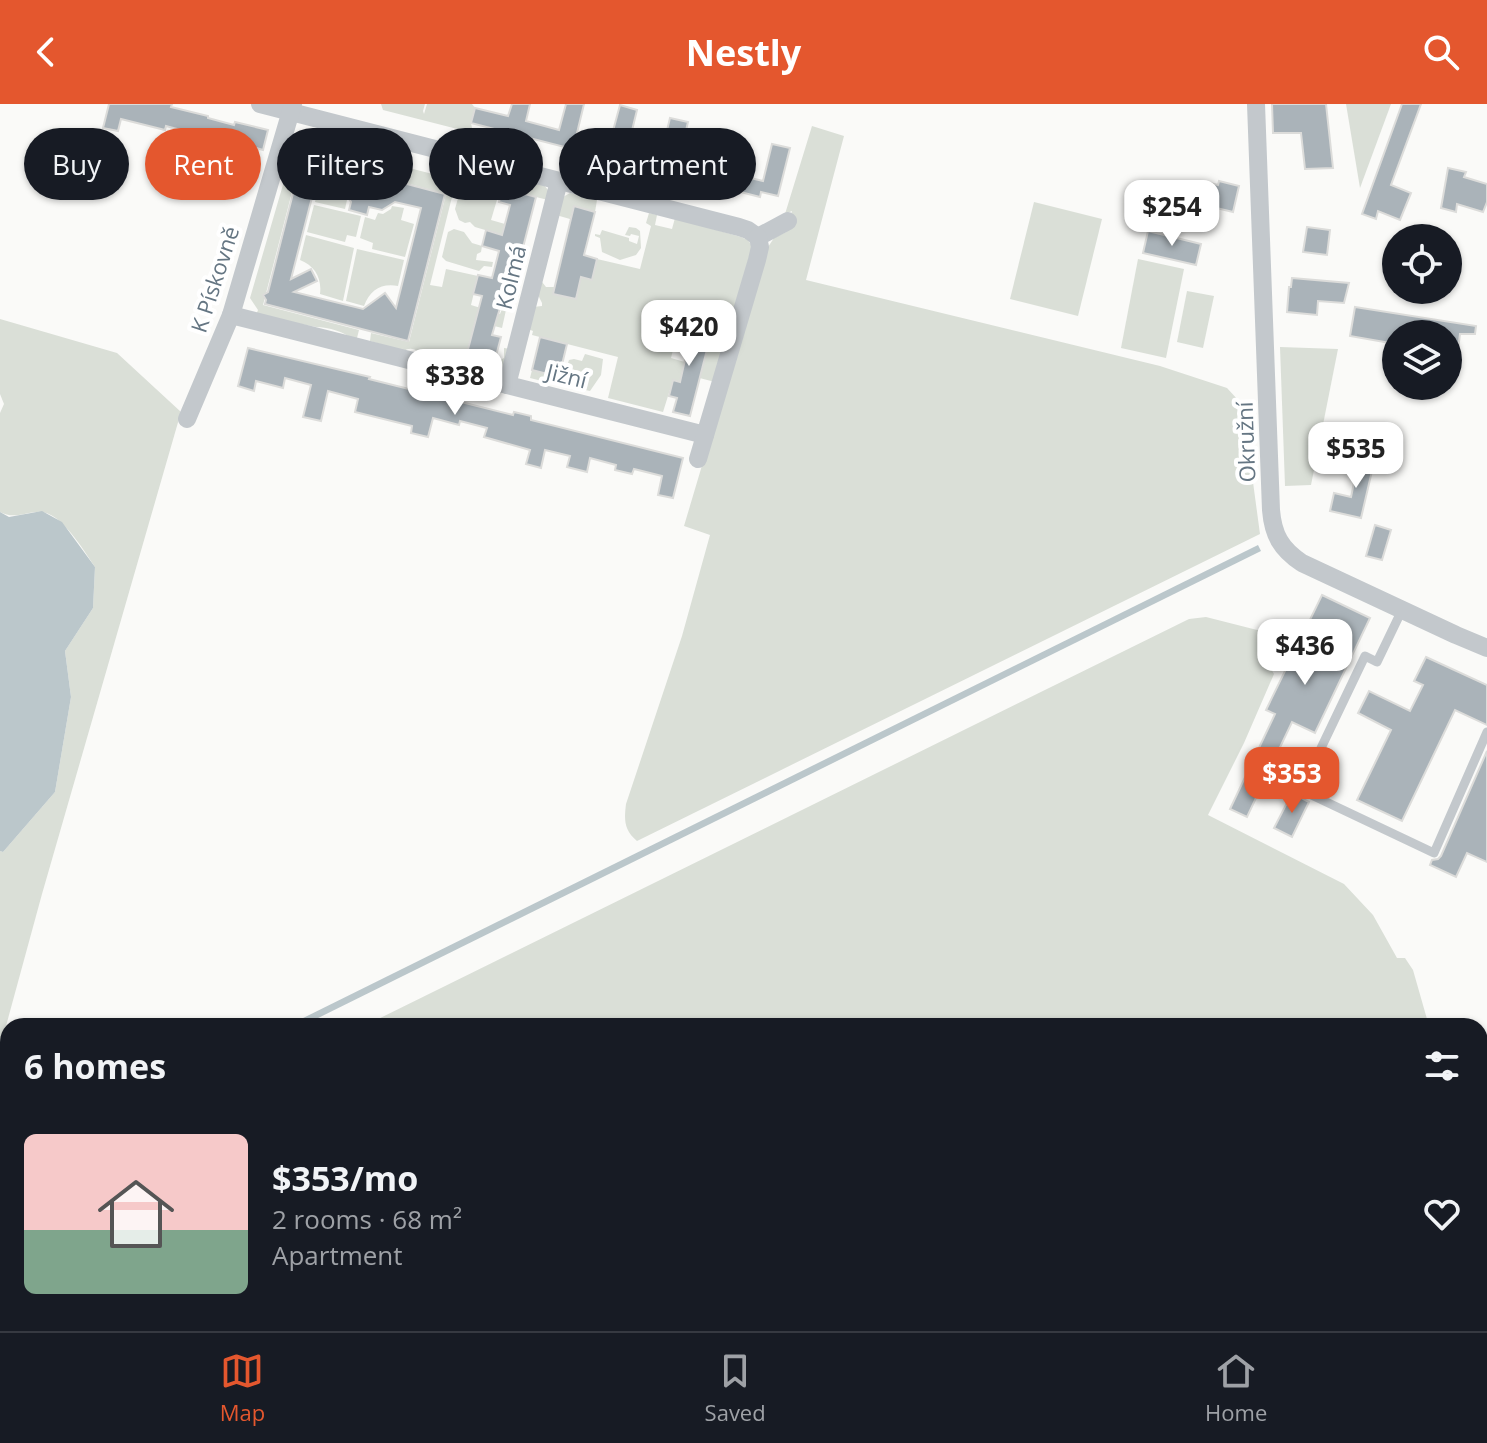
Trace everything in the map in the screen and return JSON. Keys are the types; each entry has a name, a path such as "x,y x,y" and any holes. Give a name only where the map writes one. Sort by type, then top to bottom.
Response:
{"street":[{"path":"260,104 292,108 559,181"},
{"name":"Okružní","path":"1256,104 1273,527 1281,545 1302,563 1487,648"},
{"name":"K Pískovně","path":"187,419 231,315 292,108"},
{"name":"Kolmá","path":"507,385 559,181"},
{"path":"632,200 748,230 758,237 760,247 757,260 698,459"},
{"path":"758,237 788,221"},
{"name":"Jižní","path":"231,315 705,435"}],"lane":[{"path":"1402,610 1377,662 1365,656 1301,790 1434,853 1487,732"}],"shaded area":[{"path":"381,104 425,104 424,114 427,104 472,104 475,108 472,128 453,128 383,110"},
{"path":"1346,104 1391,104 1360,188"},
{"path":"812,126 844,136 806,280 1160,366 1227,388 1239,401 1260,534 637,841 626,824 626,804 682,636 710,535 684,526 766,250 774,238 786,232 792,211 785,214"},
{"path":"413,169 429,173 429,189 413,185"},
{"path":"543,185 548,190 548,200 543,199"},
{"path":"279,200 290,200 263,305 359,330 357,338 354,340 331,329 256,315 258,310 250,298"},
{"path":"315,200 347,200 345,209"},
{"path":"444,200 451,200 430,285 442,287 446,269 478,276 471,305 500,314 502,309 506,310 502,328 475,321 467,352 498,361 504,358 504,348 511,349 501,372 495,374 417,353 414,349 404,351 370,341 371,333 409,342"},
{"path":"458,200 497,200 491,220 505,224 502,235 459,220 455,209"},
{"path":"562,200 597,200 595,212 574,206 570,219 556,215"},
{"path":"1034,202 1102,219 1078,316 1010,299"},
{"path":"314,205 361,216 356,237 347,235 345,242 307,232"},
{"path":"392,206 404,208 401,220 414,224 405,257 372,249 373,243 360,238 365,217 375,220 378,213 383,214"},
{"path":"649,213 657,215 655,225 672,229 675,218 741,237 752,246 715,382 684,374 681,382 673,380 663,412 608,398 618,357 532,335 533,331 528,329 533,307 542,306 538,295 542,282 546,287 554,287 553,294 575,299 581,277 592,279 597,259 640,269 651,226 646,223","holes":["679,326 711,334 708,344 715,347 708,347 702,367 671,358"]},
{"path":"629,227 640,231 641,248 636,255 620,260 602,252 600,238 595,234 600,235 602,230 629,238 637,244 639,236 625,235"},
{"path":"454,229 464,232 472,243 482,246 476,260 493,262 492,267 484,266 479,271 442,257 448,232"},
{"path":"306,235 354,248 343,301 320,294 316,273 300,260"},
{"path":"357,249 404,260 398,286 377,289 364,306 346,301"},
{"path":"1138,259 1184,269 1166,358 1121,348"},
{"path":"1187,291 1214,296 1203,348 1177,342"},
{"path":"0,319 117,353 181,412 8,1018 0,1018 0,851 3,852 55,792 71,697 65,651 93,608 95,567 70,532 54,517 37,512 14,515 0,512 0,413 4,404 0,394"},
{"path":"1280,347 1338,349 1311,485 1285,486"},
{"path":"585,354 603,359 601,375 590,391 581,389 575,383 570,388 530,378 532,370 563,378 569,360 582,361"},
{"path":"42,511 62,522 95,567 93,608 65,651 71,697 55,792 3,852 0,851 0,512 9,517"},
{"path":"1258,545 1261,551 318,1018 303,1018"},
{"path":"1206,617 1265,632 1267,662 1274,674 1208,815 1344,884 1373,915 1397,958 1405,958 1413,970 1427,1018 380,1018 1189,619"}],"building":[{"path":"109,104 172,104 171,107 208,118 260,128 157,128 121,119 119,128 103,128"},
{"path":"512,104 530,104 526,121 559,130 559,146 543,141 543,128 491,128 471,123 475,108 508,116"},
{"path":"566,104 584,104 578,128 560,128"},
{"path":"1272,104 1326,104 1333,168 1305,169 1301,133 1273,133"},
{"path":"1402,104 1421,104 1391,185 1411,193 1400,220 1378,211 1376,219 1362,214"},
{"path":"620,105 637,110 633,128 614,128"},
{"path":"670,118 688,122 687,128 668,128"},
{"path":"261,128 268,130 261,149"},
{"path":"772,144 790,148 778,196 761,192 760,197 756,196 756,179 763,181"},
{"path":"1448,168 1466,172 1464,177 1487,184 1487,202 1483,212 1457,204 1456,212 1441,208"},
{"path":"1219,181 1239,186 1233,212 1204,205 1210,183 1218,185"},
{"path":"413,186 429,190 429,200 443,200 408,341 265,304 263,295 268,292 291,200 311,200 291,279 311,269 317,281 294,292 363,309 385,293 396,308 421,208 395,202 382,210 369,207 367,215 349,210 350,200 413,200"},
{"path":"535,200 506,310 500,308 492,335 501,337 495,360 467,353 482,296 473,294 478,275 492,278 499,251 482,246 486,230 502,235 510,205 499,202"},
{"path":"574,206 595,212 584,255 597,259 592,280 581,277 576,299 553,294"},
{"path":"1307,227 1330,230 1327,255 1303,252"},
{"path":"1148,231 1201,244 1196,265 1143,253"},
{"path":"1292,278 1349,283 1344,303 1318,301 1317,315 1287,312"},
{"path":"1355,307 1438,320 1382,320 1382,342 1350,336"},
{"path":"1462,324 1476,326 1475,334 1462,334"},
{"path":"679,326 711,334 690,416 673,412 677,398 669,396 673,380 680,382 687,351 673,348"},
{"path":"540,337 567,344 559,377 532,370"},
{"path":"248,348 513,415 514,412 531,416 531,420 683,458 673,498 658,495 662,476 634,469 632,474 615,470 616,465 590,458 587,472 567,467 570,456 545,450 541,468 526,464 530,450 484,437 487,428 433,418 428,437 411,433 412,426 355,412 358,399 328,391 321,421 303,417 311,385 285,378 283,388 256,381 254,391 238,386"},
{"path":"1360,454 1375,458 1361,518 1330,511 1334,493 1351,497"},
{"path":"1375,525 1391,530 1382,560 1366,556"},
{"path":"1322,595 1370,618 1315,733 1292,722 1247,817 1230,809 1275,714 1266,710"},
{"path":"1426,657 1487,685 1487,725 1455,710 1402,821 1357,800 1391,730 1358,713 1369,691 1410,711 1423,685 1414,681"},
{"path":"1487,751 1487,862 1467,853 1456,877 1430,865 1432,860 1441,856"},
{"path":"1292,793 1309,802 1292,837 1274,828"}]}
